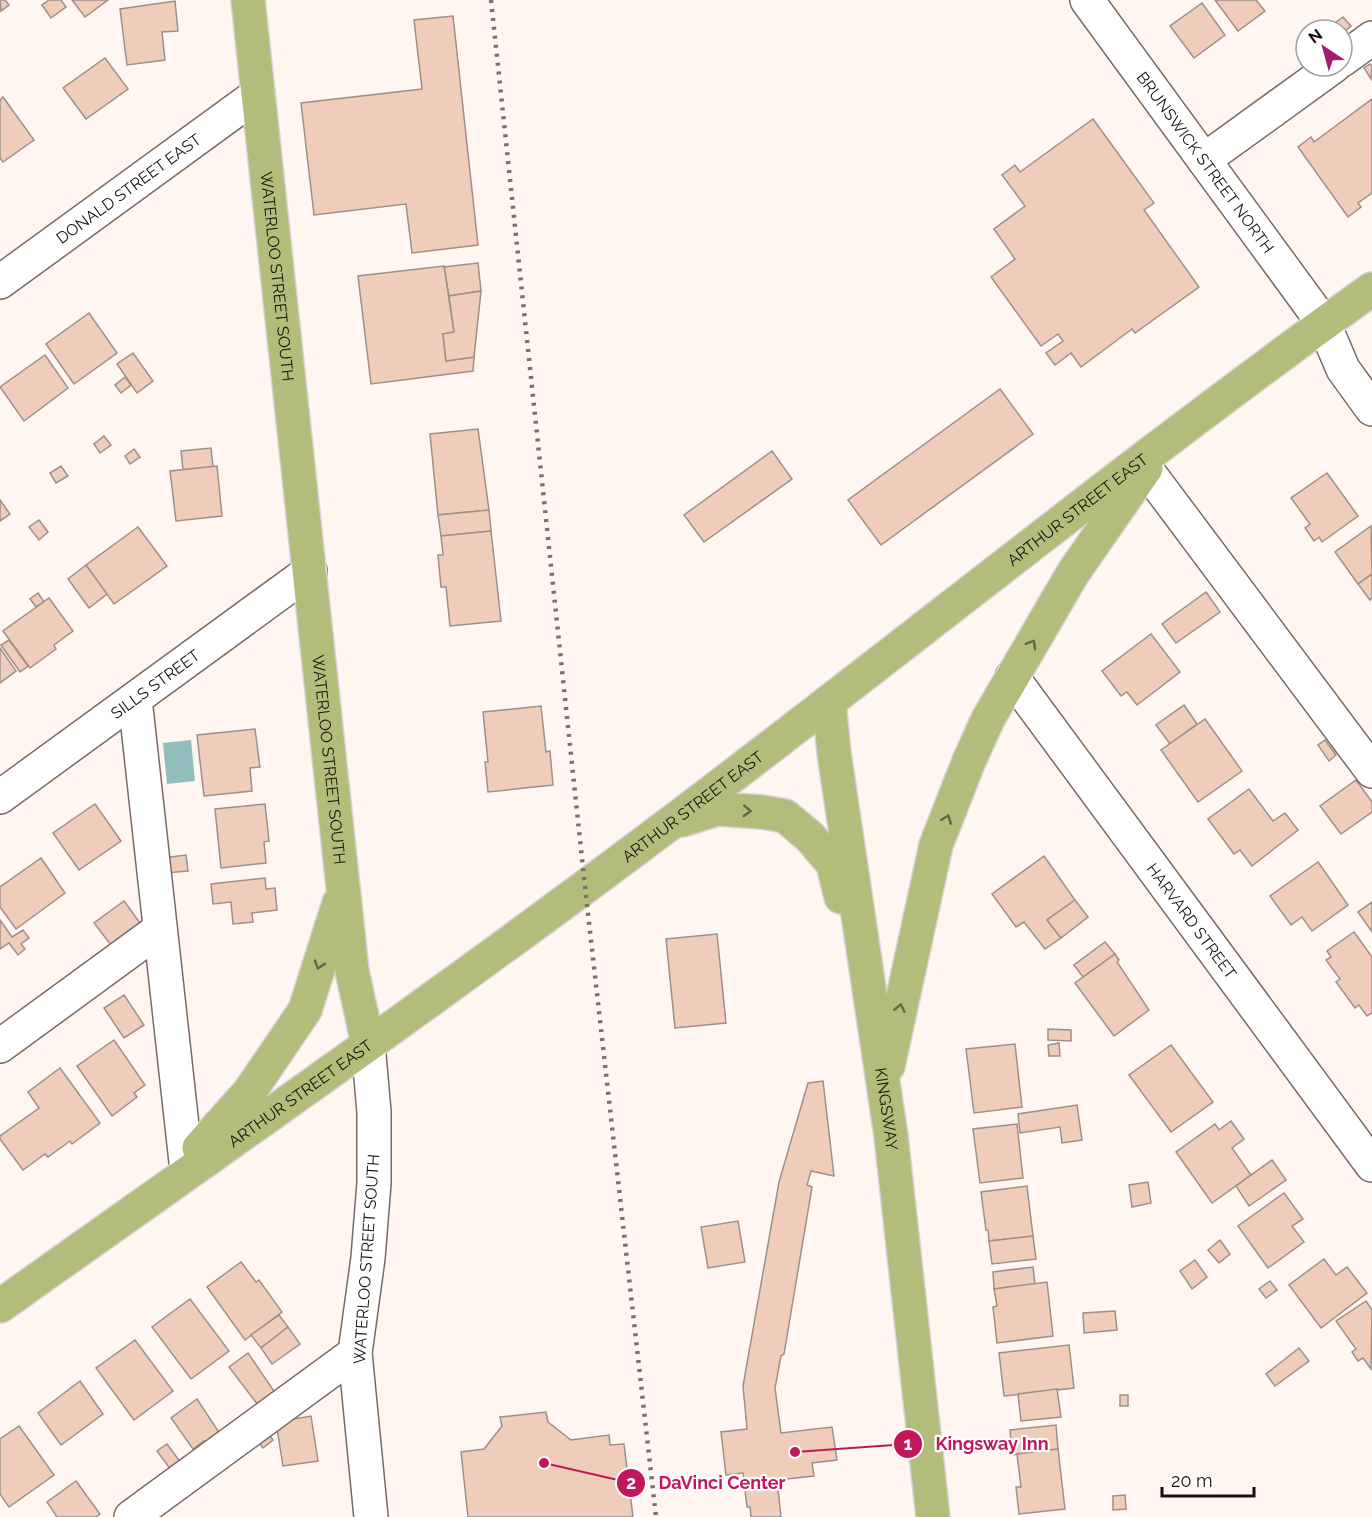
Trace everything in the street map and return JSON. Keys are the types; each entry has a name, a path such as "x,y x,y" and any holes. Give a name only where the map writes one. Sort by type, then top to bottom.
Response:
{"main road":[{"name":"WATERLOO STREET SOUTH","path":"248,0 352,971 368,1044"},
{"name":"ARTHUR STREET EAST","path":"2,1299 157,1194 368,1044 669,824 1164,442 1372,289"},
{"path":"884,1086 936,845 974,750 1012,677 1073,573 1164,442"},
{"name":"KINGSWAY","path":"829,702 834,753 884,1086 933,1517"},
{"path":"669,824 717,809 785,816 810,837 833,864 884,1086"},
{"path":"157,1194 250,1091 305,1010 343,890"}],"street":[{"name":"BRUNSWICK STREET NORTH","path":"1087,0 1324,324 1343,369 1372,409"},
{"path":"1354,51 1372,38"},
{"path":"1204,160 1317,78"},
{"name":"DONALD STREET EAST","path":"0,282 258,94"},
{"path":"1146,469 1372,771"},
{"name":"SILLS STREET","path":"0,797 310,571"},
{"name":"HARVARD STREET","path":"1012,677 1372,1165"},
{"path":"135,699 186,1162"},
{"path":"0,1046 160,929"},
{"name":"WATERLOO STREET SOUTH","path":"368,1044 374,1112 374,1183 368,1258 356,1353 371,1517"},
{"path":"131,1517 356,1353"}],"water":[{"path":"191,740 195,781 167,784 163,743"}],"building":[{"path":"0,0 5,0 9,5 1,11"},
{"path":"49,0 61,0 66,7 51,18 42,5"},
{"path":"72,0 108,0 85,17"},
{"path":"1215,0 1256,0 1265,11 1238,31"},
{"path":"175,1 178,31 162,32 165,60 127,65 120,9"},
{"path":"1202,3 1225,35 1194,58 1170,26"},
{"path":"453,16 478,245 412,253 406,204 314,215 301,103 422,89 414,20"},
{"path":"105,58 128,89 86,119 63,88"},
{"path":"1370,64 1372,66 1371,79 1364,68"},
{"path":"3,97 34,140 3,162 0,158 0,100"},
{"path":"1372,99 1372,193 1358,203 1361,207 1348,217 1298,147 1311,137 1314,142"},
{"path":"1093,119 1154,203 1144,210 1199,287 1135,333 1132,329 1081,367 1071,353 1055,365 1046,353 1063,341 1058,334 1041,346 991,277 1015,259 994,229 1025,206 1002,175 1015,165 1020,172"},
{"path":"478,263 481,291 449,296 444,267"},
{"path":"444,266 454,332 443,334 446,361 474,357 473,371 371,384 358,276"},
{"path":"481,291 474,357 446,361 443,334 454,332 449,296"},
{"path":"89,313 117,353 74,384 46,344"},
{"path":"133,353 153,381 137,393 117,364"},
{"path":"45,355 68,388 24,421 0,387"},
{"path":"125,377 131,385 121,393 115,385"},
{"path":"1000,389 1033,434 881,545 848,500"},
{"path":"478,429 489,510 438,515 430,434"},
{"path":"104,436 111,445 100,453 94,444"},
{"path":"211,448 213,467 183,470 181,451"},
{"path":"134,449 140,457 130,464 125,456"},
{"path":"772,451 792,479 704,542 684,515"},
{"path":"61,466 68,476 56,483 50,473"},
{"path":"217,466 222,516 176,521 170,471"},
{"path":"1327,473 1358,516 1322,542 1319,537 1314,541 1305,528 1310,524 1291,498"},
{"path":"0,500 10,514 0,521"},
{"path":"489,510 491,531 441,536 438,515"},
{"path":"39,520 48,532 39,540 29,527"},
{"path":"1371,526 1372,574 1358,584 1335,552"},
{"path":"138,527 167,566 114,604 86,565"},
{"path":"491,531 501,621 450,626 446,587 441,587 438,555 443,555 441,536"},
{"path":"86,565 107,594 89,608 68,579"},
{"path":"1372,574 1372,598 1370,600 1358,584"},
{"path":"1206,592 1220,612 1176,643 1162,624"},
{"path":"38,593 44,602 36,607 30,599"},
{"path":"49,598 73,631 54,645 56,649 30,668 3,631"},
{"path":"1151,634 1180,672 1137,705 1127,692 1121,696 1102,671"},
{"path":"9,640 28,666 20,672 1,645"},
{"path":"0,648 16,671 0,683"},
{"path":"1184,705 1197,724 1170,744 1156,725"},
{"path":"541,706 546,752 550,751 553,785 488,792 485,762 488,762 483,712"},
{"path":"1205,719 1242,771 1198,802 1161,750"},
{"path":"255,729 260,767 250,768 252,791 204,796 197,735"},
{"path":"1325,740 1336,755 1329,761 1318,745"},
{"path":"1356,780 1372,802 1372,812 1341,834 1320,806"},
{"path":"1249,789 1273,821 1285,813 1298,830 1252,866 1240,850 1234,854 1208,819"},
{"path":"95,804 121,841 79,870 53,833"},
{"path":"265,804 269,841 264,842 266,863 221,868 215,809"},
{"path":"186,855 188,871 165,873 163,858"},
{"path":"1044,856 1075,900 1047,920 1061,938 1045,949 1024,922 1016,927 992,894"},
{"path":"41,858 65,893 16,929 0,907 0,887"},
{"path":"1318,862 1348,905 1312,931 1302,917 1291,925 1270,896"},
{"path":"265,878 266,889 275,888 277,910 252,913 253,922 233,924 231,902 213,904 211,884"},
{"path":"1075,900 1088,917 1061,938 1047,920"},
{"path":"124,901 143,927 114,949 94,923"},
{"path":"1372,902 1372,932 1358,912"},
{"path":"0,920 12,937 23,930 29,938 21,944 25,949 18,955 9,943 0,949"},
{"path":"1354,932 1372,957 1372,1013 1367,1016 1359,1005 1355,1008 1336,982 1340,979 1326,960 1331,957 1327,951"},
{"path":"717,934 726,1023 675,1028 666,939"},
{"path":"1105,942 1115,954 1083,977 1074,965"},
{"path":"1115,954 1119,960 1117,962 1149,1010 1114,1036 1075,983"},
{"path":"124,995 144,1025 124,1038 104,1008"},
{"path":"1048,1029 1071,1030 1071,1041 1048,1040"},
{"path":"114,1040 145,1085 134,1093 137,1097 112,1116 77,1066"},
{"path":"1059,1043 1060,1056 1049,1056 1048,1045"},
{"path":"1015,1044 1022,1107 974,1113 966,1049"},
{"path":"1171,1045 1213,1102 1171,1132 1129,1075"},
{"path":"60,1068 100,1123 72,1144 70,1141 48,1157 45,1154 23,1170 0,1136 39,1108 28,1092"},
{"path":"823,1081 834,1176 811,1171 807,1185 812,1187 784,1354 781,1356 775,1388 781,1433 832,1427 837,1460 812,1463 814,1476 777,1480 781,1517 751,1517 750,1507 747,1507 743,1473 726,1475 721,1432 747,1429 743,1386 779,1182 808,1083"},
{"path":"1077,1105 1082,1140 1062,1143 1060,1127 1020,1133 1018,1114"},
{"path":"1231,1121 1244,1139 1232,1148 1251,1175 1212,1203 1176,1152 1215,1124 1219,1130"},
{"path":"1017,1124 1023,1178 980,1183 973,1129"},
{"path":"1272,1160 1286,1180 1249,1206 1236,1186"},
{"path":"1148,1182 1151,1203 1132,1207 1129,1185"},
{"path":"1027,1186 1033,1236 989,1241 981,1192"},
{"path":"1284,1193 1303,1219 1292,1226 1304,1242 1268,1268 1238,1226"},
{"path":"738,1221 745,1262 708,1268 701,1227"},
{"path":"1033,1236 1036,1259 992,1264 989,1241"},
{"path":"1220,1240 1230,1254 1219,1263 1208,1250"},
{"path":"1324,1259 1336,1275 1347,1267 1367,1293 1321,1328 1289,1285"},
{"path":"1195,1260 1207,1277 1192,1289 1180,1271"},
{"path":"241,1262 256,1282 259,1280 282,1312 245,1340 207,1287"},
{"path":"1033,1267 1035,1284 994,1289 993,1272"},
{"path":"1270,1281 1277,1290 1266,1298 1259,1289"},
{"path":"1047,1282 1053,1336 997,1343 993,1307 997,1306 994,1289"},
{"path":"190,1299 229,1351 191,1379 152,1327"},
{"path":"1366,1301 1372,1310 1371,1369 1363,1358 1358,1361 1352,1352 1356,1349 1336,1321"},
{"path":"1115,1311 1117,1330 1084,1333 1083,1313"},
{"path":"279,1315 288,1327 261,1348 251,1335"},
{"path":"288,1327 300,1344 272,1364 261,1348"},
{"path":"135,1340 173,1391 134,1420 96,1368"},
{"path":"1069,1345 1074,1388 1004,1396 999,1353"},
{"path":"1299,1348 1309,1361 1275,1386 1266,1374"},
{"path":"248,1353 278,1397 261,1409 229,1367"},
{"path":"80,1381 103,1414 61,1445 38,1413"},
{"path":"1057,1389 1061,1417 1021,1421 1018,1394"},
{"path":"1120,1395 1128,1395 1128,1406 1120,1406"},
{"path":"197,1399 224,1440 211,1450 204,1441 193,1449 171,1418"},
{"path":"546,1412 548,1422 571,1440 609,1435 610,1445 624,1444 633,1517 468,1517 461,1452 484,1449 502,1426 500,1417"},
{"path":"311,1416 318,1461 283,1466 276,1422"},
{"path":"1056,1425 1058,1449 1012,1455 1010,1430"},
{"path":"19,1426 54,1475 9,1507 0,1494 0,1439"},
{"path":"266,1430 273,1440 263,1448 255,1437"},
{"path":"167,1444 184,1467 174,1474 157,1451"},
{"path":"1058,1449 1065,1509 1019,1514 1016,1487 1021,1487 1017,1454"},
{"path":"76,1481 100,1514 96,1517 57,1517 47,1502"},
{"path":"1125,1495 1126,1509 1113,1510 1113,1496"}],"railway":[{"path":"491,0 585,887 656,1517"}],"place":[{"name":"Kingsway Inn","path":"795,1452"},
{"name":"DaVinci Center","path":"544,1463"}]}
